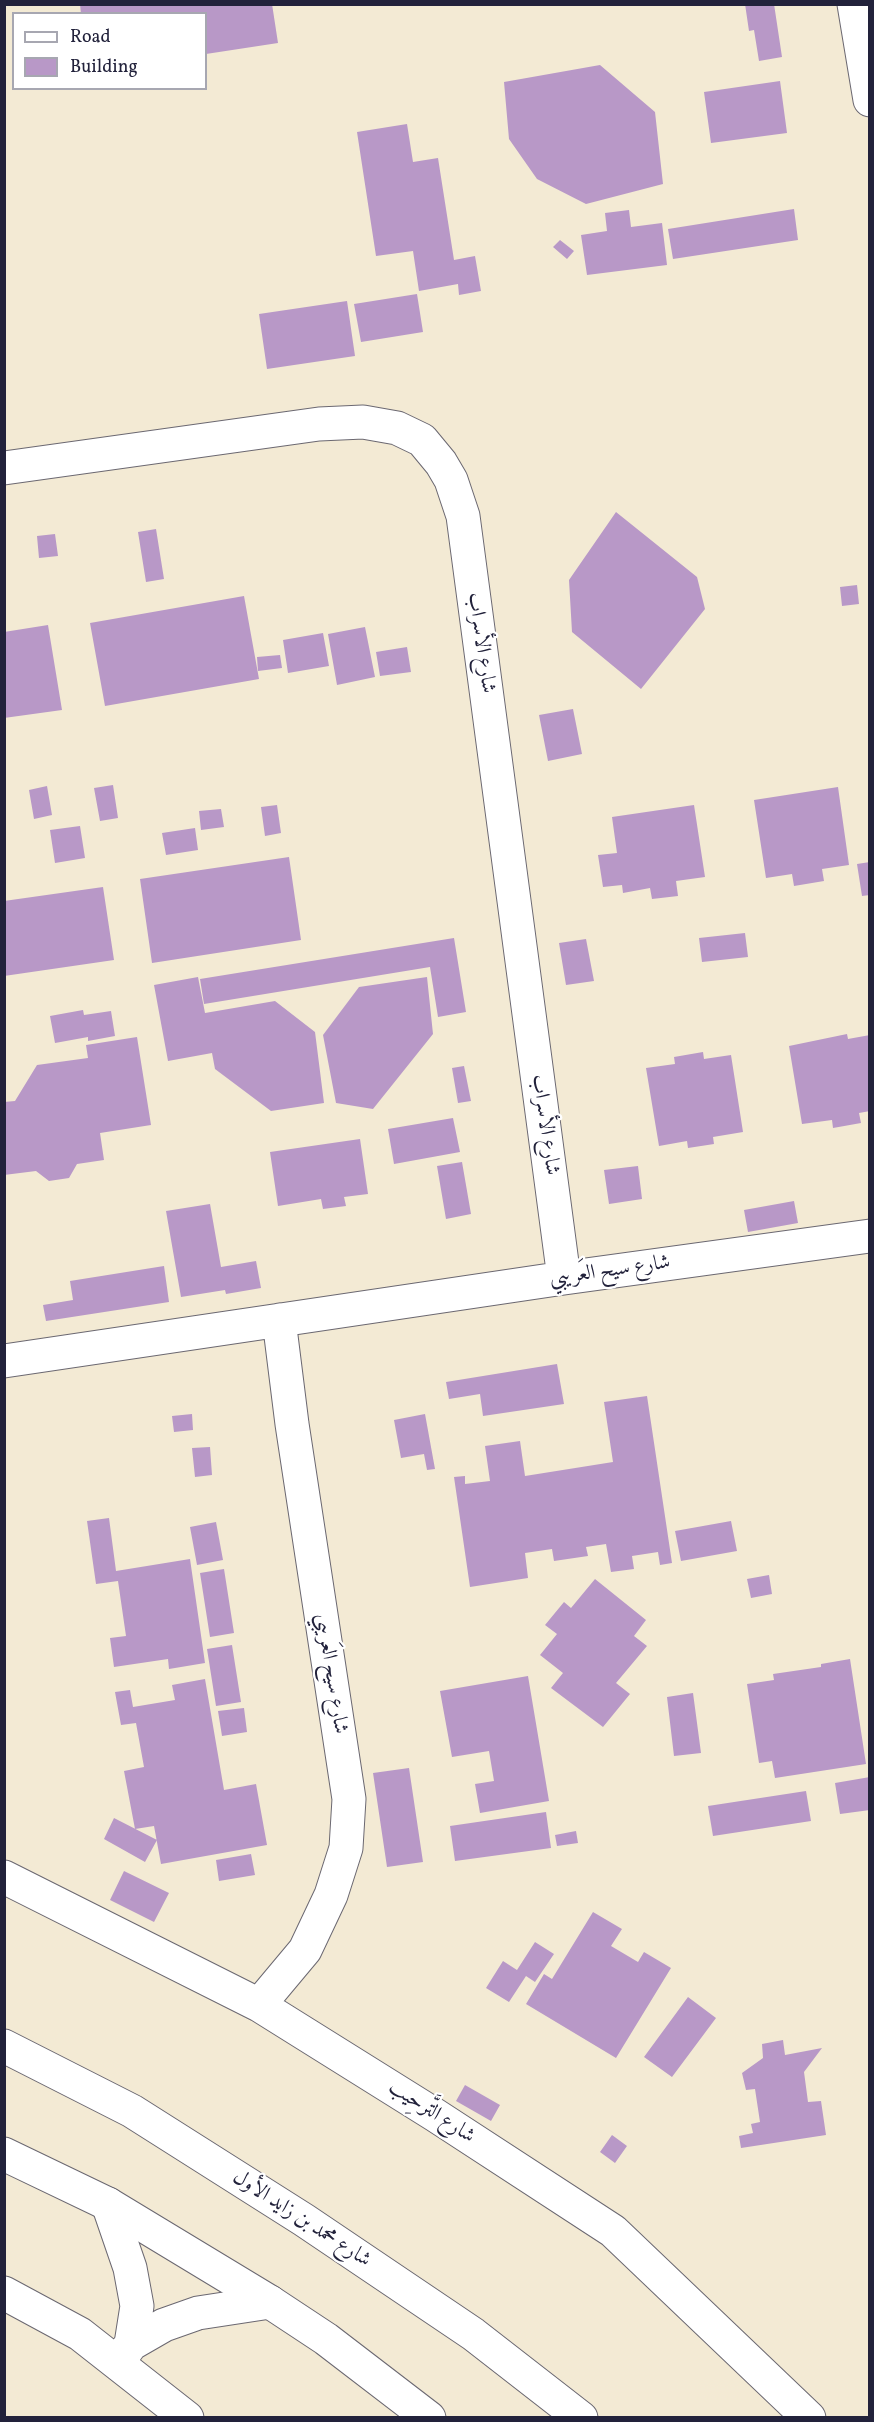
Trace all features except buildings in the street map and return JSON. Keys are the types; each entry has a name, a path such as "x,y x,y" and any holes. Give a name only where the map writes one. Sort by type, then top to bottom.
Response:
{"street":[{"path":"855,4 870,100"},
{"name":"شارع الأسراب","path":"4,468 319,424 363,422 397,428 422,440 441,463 451,480 463,516 564,1278"},
{"name":"شارع سيح العَريبي","path":"4,1361 564,1278 870,1236"},
{"name":"شارع سيح العَريبي","path":"259,2005 305,1950 331,1894 346,1848 349,1799 292,1424 279,1320"},
{"name":"شارع التَّرحِيب","path":"4,1877 259,2005 435,2115 613,2232 809,2418"},
{"name":"شارع محمد بن زايد الأول","path":"4,2046 132,2111 304,2220 473,2334 581,2418"},
{"path":"4,2154 108,2204 270,2302 326,2339 429,2418"},
{"path":"108,2204 130,2268 137,2306 124,2353"},
{"path":"4,2293 80,2334 124,2353 187,2418"},
{"path":"124,2353 164,2325 198,2313 270,2302"}]}
